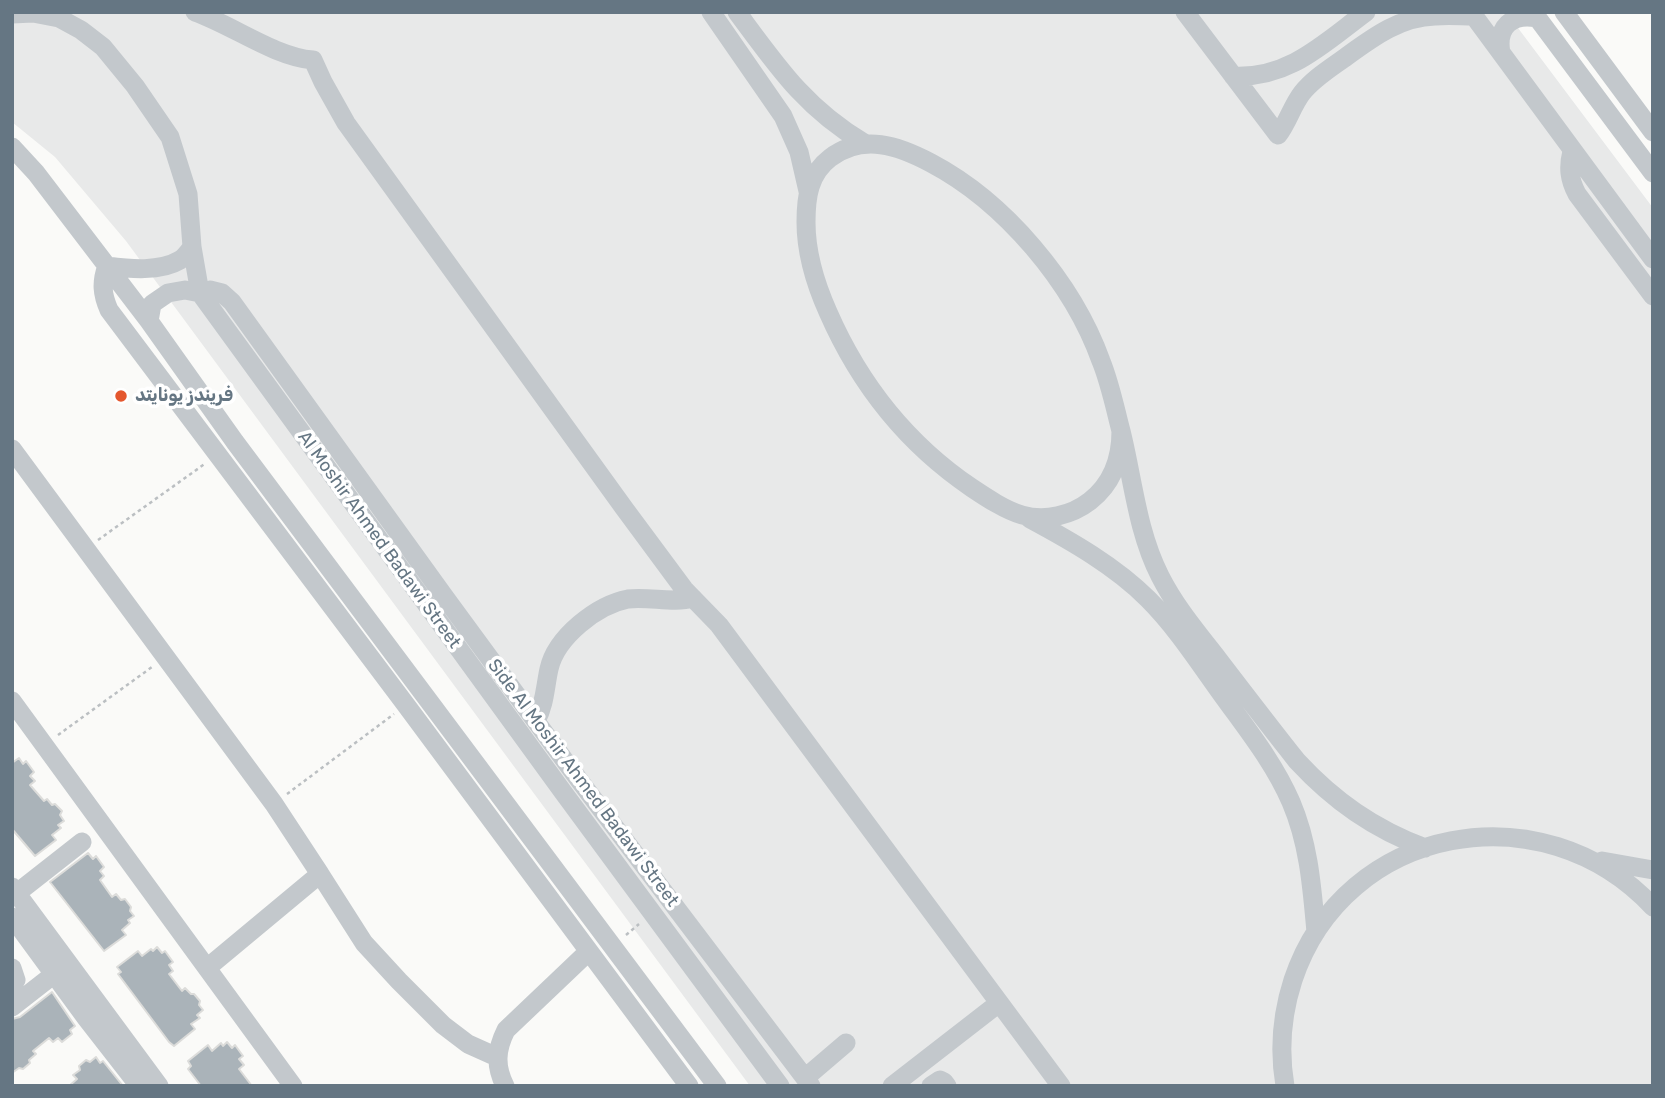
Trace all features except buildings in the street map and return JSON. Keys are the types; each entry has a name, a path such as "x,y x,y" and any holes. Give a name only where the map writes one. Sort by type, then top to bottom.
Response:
{"street":[{"path":"195,12 284,54 313,60 334,103 360,143 624,508 693,598 719,625 1061,1086"},
{"path":"711,12 783,116 799,152 808,191"},
{"path":"737,12 801,95 846,133 864,144"},
{"path":"1185,12 1278,135 1296,100 1310,83 1380,33 1401,23 1434,16 1472,14 1653,259"},
{"path":"1233,76 1245,77 1282,69 1304,57 1366,12"},
{"path":"1564,12 1653,132"},
{"name":"Al Moshir Ahmed Badawi Street","path":"12,14 64,14 103,47 135,86 170,136 188,194 192,247 200,293 780,1086"},
{"path":"1501,53 1499,44 1505,27 1519,17 1535,15 1653,173"},
{"path":"1304,57 1319,76"},
{"path":"758,79 775,64"},
{"path":"1317,932 1310,867 1299,824 1282,783 1260,747 1173,626 1147,598 1118,573 1084,550 979,493 935,461 896,421 864,380 839,338 810,263 806,209 808,191 811,180 825,163 842,150 864,144 887,144 907,151 944,170 978,194 1027,241 1058,279 1083,321 1102,364 1121,431 1145,537 1158,572 1177,605 1312,778 1364,819 1384,831 1425,848"},
{"path":"12,147 36,173 149,321 235,442 718,1086"},
{"path":"1572,151 1569,169 1577,194 1653,296"},
{"path":"107,266 130,269 156,267 182,259 192,247"},
{"path":"107,266 102,288 109,310 689,1086"},
{"name":"Side Al Moshir Ahmed Badawi Street","path":"149,321 152,304 168,293 186,290 200,293 211,290 222,293 232,302 579,780 808,1082"},
{"path":"1023,515 1060,515 1093,499 1102,490 1115,468 1121,431"},
{"path":"12,449 274,804 364,943 443,1025 468,1044 497,1057"},
{"path":"536,721 544,704 550,667 558,648 571,632 604,608 623,600 643,598 681,601 693,598"},
{"path":"12,701 293,1086"},
{"path":"563,792 579,780"},
{"path":"1283,1083 1282,1033 1290,991 1301,961 1328,916 1356,887 1388,864 1446,842 1466,838 1509,837 1551,844 1591,859 1627,882 1653,907"},
{"path":"82,842 14,890 61,969 139,1086"},
{"path":"1591,859 1653,870"},
{"path":"207,968 320,874"},
{"path":"12,917 61,969 158,1086"},
{"path":"505,1086 497,1057 506,1030 588,952"},
{"path":"12,968 16,980 12,985"},
{"path":"12,1007 61,969"},
{"path":"892,1086 999,1003"},
{"path":"808,1082 846,1043"},
{"path":"671,1063 689,1048"},
{"path":"931,1086 940,1080 947,1086"}],"path":[{"path":"86,548 217,455"},
{"path":"44,746 166,657"},
{"path":"274,804 406,705"},
{"path":"623,937 652,913"}],"shaded area":[{"path":"12,12 1506,12 1653,208 1653,1086 750,1086 126,241 55,157 12,122"}],"place":[{"name":"فريندز يونايتد","path":"121,396"}]}
